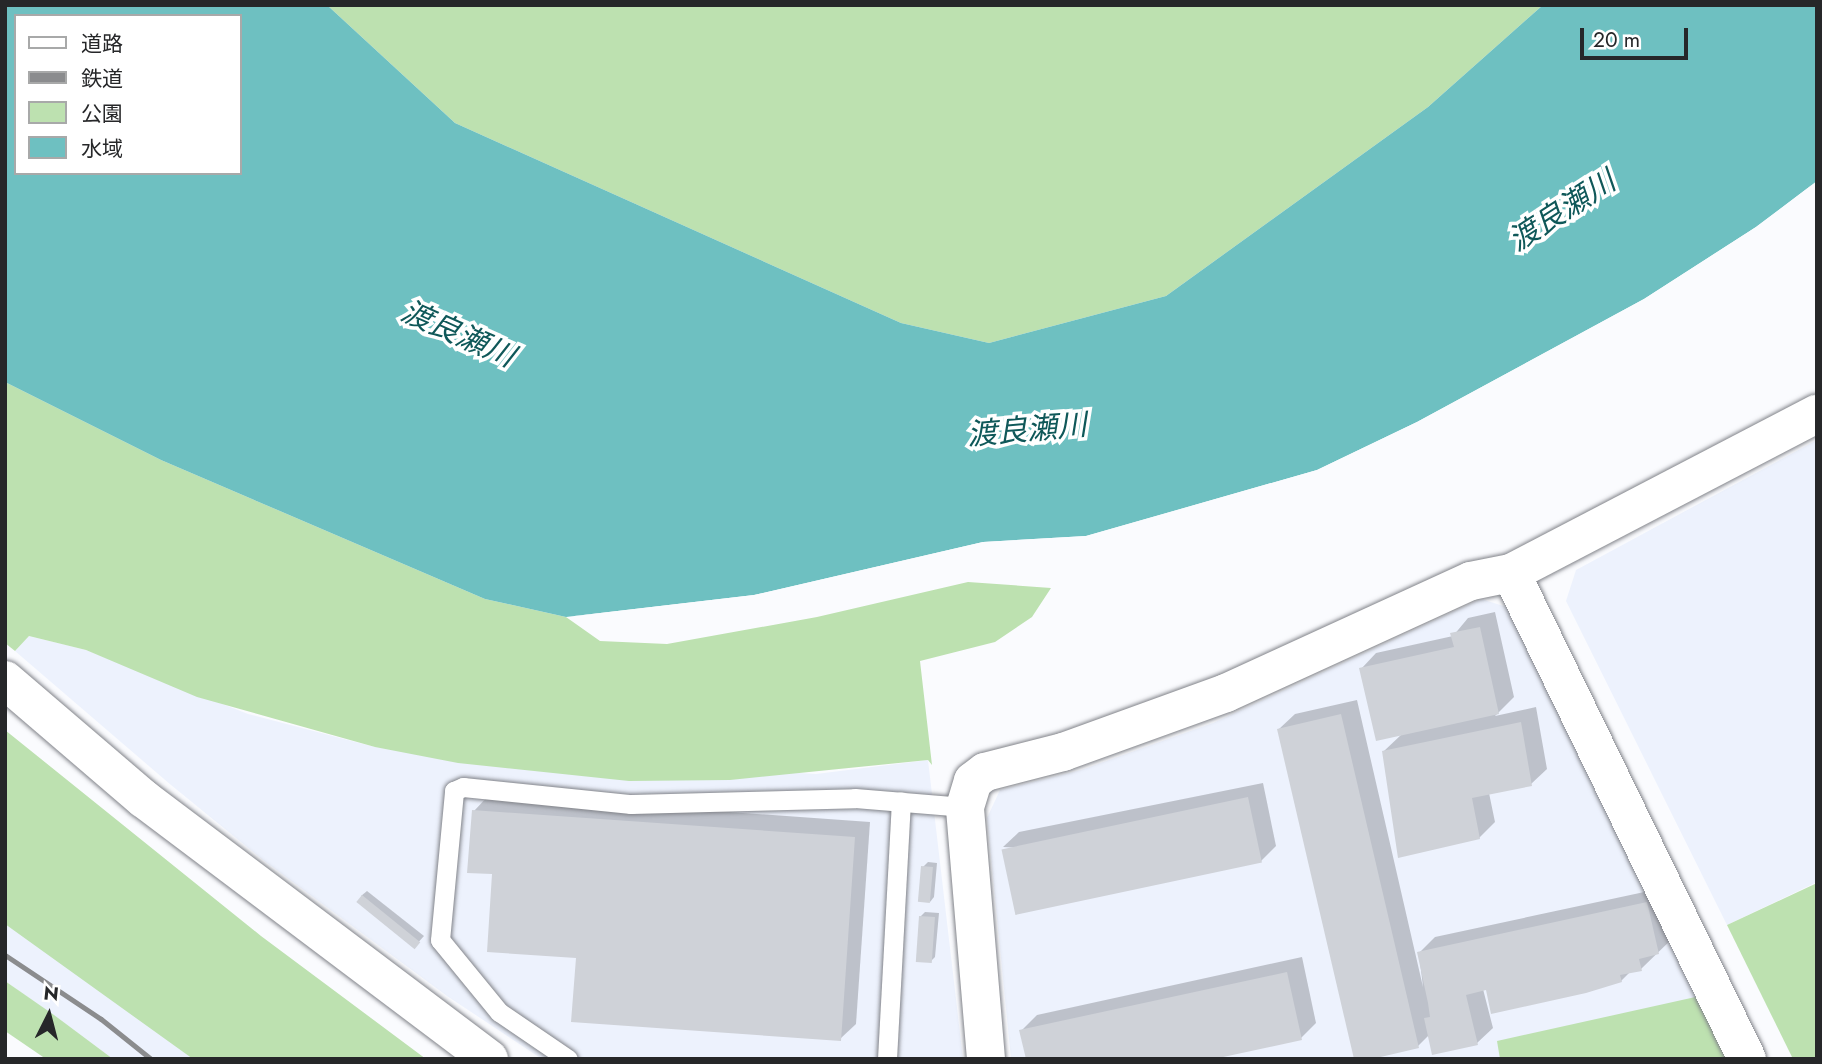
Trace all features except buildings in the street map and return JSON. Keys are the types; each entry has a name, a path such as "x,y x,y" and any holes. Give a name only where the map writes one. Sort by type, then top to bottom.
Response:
{"street":[{"path":"986,1059 965,807 973,781 985,772 1063,752 1226,693 1471,581 1511,573 1817,414"},
{"path":"1511,573 1747,1059"},
{"path":"5,680 144,799 489,1059"}],"lane":[{"path":"568,1059 499,1012 440,940 454,791 463,788 631,804 901,801 965,807"},
{"path":"887,1059 901,801"}],"shaded area":[{"path":"1817,440 1817,882 1727,925 1566,601 1576,570"},
{"path":"1481,599 1510,608 1731,1059 1011,1059 987,818 1000,790 1081,770 1213,723"},
{"path":"29,636 86,650 248,714 375,747 816,774 928,760 963,1059 542,1059 447,996 263,860 171,785 15,651"},
{"path":"5,924 61,961 193,1059 113,1059 5,981"}],"green space":[{"path":"327,5 1543,5 1428,107 1166,296 989,343 901,323 455,123"},
{"path":"5,382 161,460 485,599 566,617 600,641 667,644 817,617 968,582 1051,588 1032,617 995,642 920,661 932,765 928,760 730,780 629,781 458,763 375,747 197,697 86,650 29,636 15,651 5,643"},
{"path":"5,730 261,936 426,1059 193,1059 5,924"},
{"path":"1817,883 1817,1059 1793,1059 1727,925"},
{"path":"5,981 113,1059 46,1059 5,1031"},
{"path":"1700,996 1731,1059 1500,1059 1497,1041"}],"water":[{"name":"渡良瀬川","path":"5,5 327,5 455,123 901,323 989,343 1166,296 1428,107 1543,5 1817,5 1817,181 1756,227 1644,299 1417,422 1317,470 1086,536 983,542 754,595 566,617 485,599 161,460 5,382"}],"pier":[{"path":"1817,181 1758,230 1645,302 1419,425 1318,473 1087,539 984,545 754,599 566,617 754,595 983,542 1086,536 1317,470 1417,422 1644,299 1756,227"}],"railway":[{"path":"5,955 101,1019 151,1059"}]}
